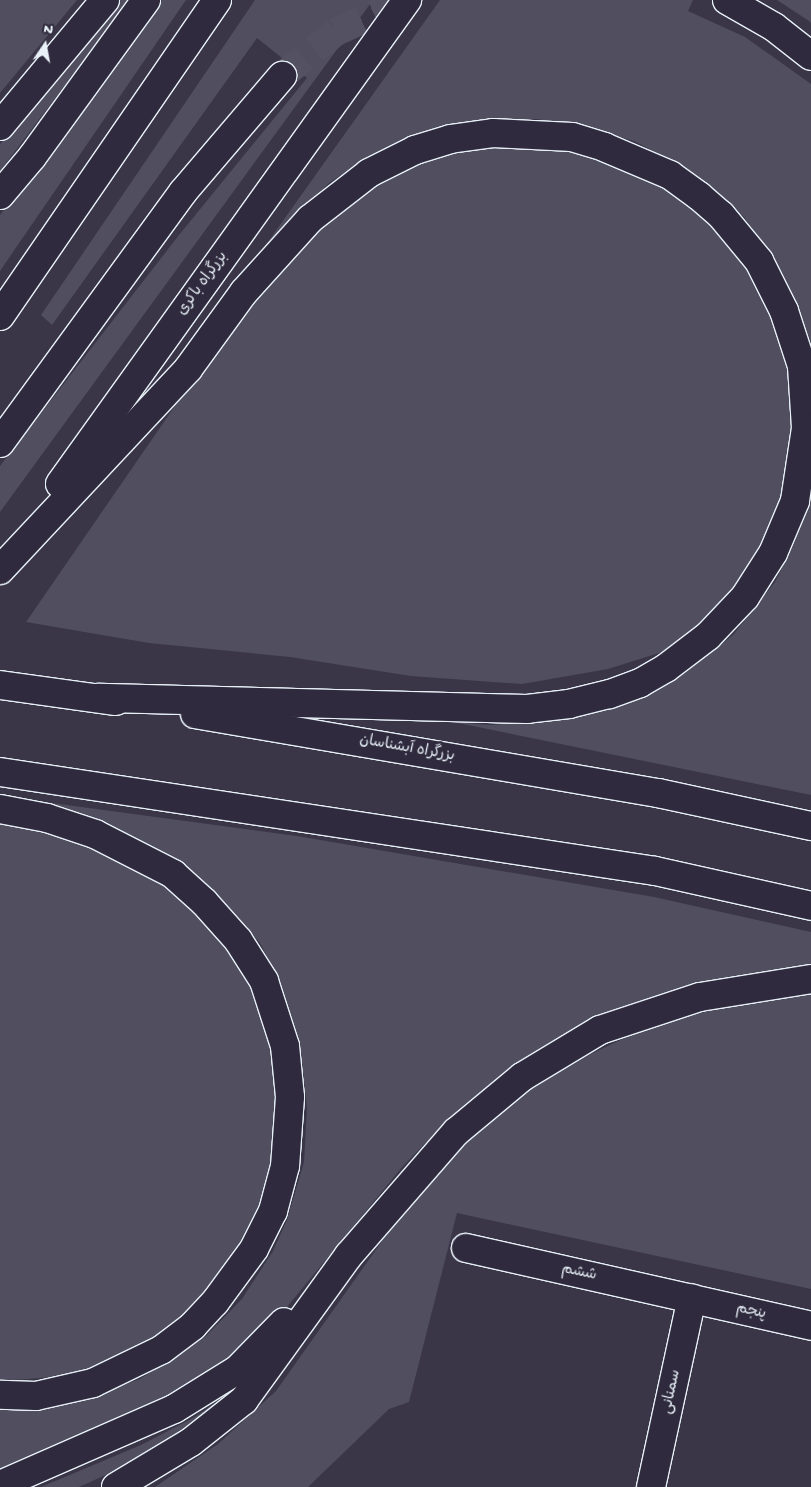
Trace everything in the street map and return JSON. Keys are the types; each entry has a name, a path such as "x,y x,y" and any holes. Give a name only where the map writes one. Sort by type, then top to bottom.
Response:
{"main road":[{"path":"0,126 105,0"},
{"path":"0,196 32,157 146,0"},
{"path":"0,316 217,0"},
{"name":"بزرگراه باکری","path":"0,569 407,0"},
{"path":"727,0 774,27 811,56"},
{"path":"0,443 182,192 282,76"},
{"path":"0,569 188,369 244,292 310,219 369,173 415,150 450,139 493,133 572,137 604,147 670,175 699,196 722,216 759,261 784,311 802,366 806,428 795,501 773,553 745,597 708,636 666,668 640,683 609,694 569,704 527,709 478,710 398,704 98,698"},
{"name":"بزرگراه آبشناسان","path":"0,685 98,698 658,793 811,826"},
{"path":"0,772 655,870 811,906"},
{"path":"0,809 47,818 95,834 173,874 204,902 238,940 264,981 285,1046 290,1097 285,1166 273,1211 254,1249 216,1302 193,1326 161,1350 93,1383 36,1396 0,1395"},
{"path":"0,1485 174,1409 237,1370 349,1255 456,1132 522,1077 600,1030 700,997 811,979"},
{"name":"ششم","path":"466,1248 692,1298"},
{"path":"116,1487 191,1442 244,1400 349,1255"},
{"name":"پنجم","path":"692,1298 811,1326"},
{"name":"سمنانی","path":"651,1487 692,1298"}],"shaded area":[{"path":"0,0 77,0 0,93"},
{"path":"119,0 130,0 0,171 0,144"},
{"path":"162,0 186,0 0,271 0,215"},
{"path":"255,0 373,0 0,512 0,466 179,235 307,78 257,38 52,325 41,315"},
{"path":"440,0 693,0 688,11 745,37 811,84 811,342 783,274 744,217 719,193 680,165 634,141 580,126 537,119 493,119 453,124 416,135 367,157 329,183 299,213 179,367"},
{"path":"777,0 811,0 811,23 809,21"},
{"path":"502,145 549,146 582,153 651,180 706,219 734,247 755,279 771,312 788,364 793,413 790,458 781,502 762,548 729,599 680,643 659,653 608,669 522,684 411,676 290,657 149,643 26,622 248,300 301,245 350,201 402,170 442,156"},
{"path":"811,493 811,795 453,722 492,725 569,719 621,706 684,674 733,635 775,582 794,544"},
{"path":"0,796 297,836 654,897 811,932 811,966 709,983 611,1014 563,1036 513,1068 442,1126 403,1166 287,1307 218,1371 173,1398 0,1471 0,1408 31,1409 71,1403 140,1379 205,1337 242,1299 273,1251 287,1220 304,1162 307,1108 300,1044 281,984 260,943 223,901 202,880 145,844 120,832"},
{"path":"0,820 85,841 170,887 206,921 245,975 266,1023 276,1078 276,1126 270,1172 259,1205 241,1242 198,1301 160,1335 93,1369 54,1377 12,1380 0,1379"},
{"path":"811,993 811,1289 457,1213 409,1402 389,1409 308,1487 155,1487 218,1444 276,1391 409,1203 461,1145 527,1091 591,1054 652,1025 734,1005"},
{"path":"233,1391 186,1432 141,1459 79,1487 41,1487 141,1445 193,1418"}],"tunnel":[{"path":"282,76 336,32 406,0"}]}
